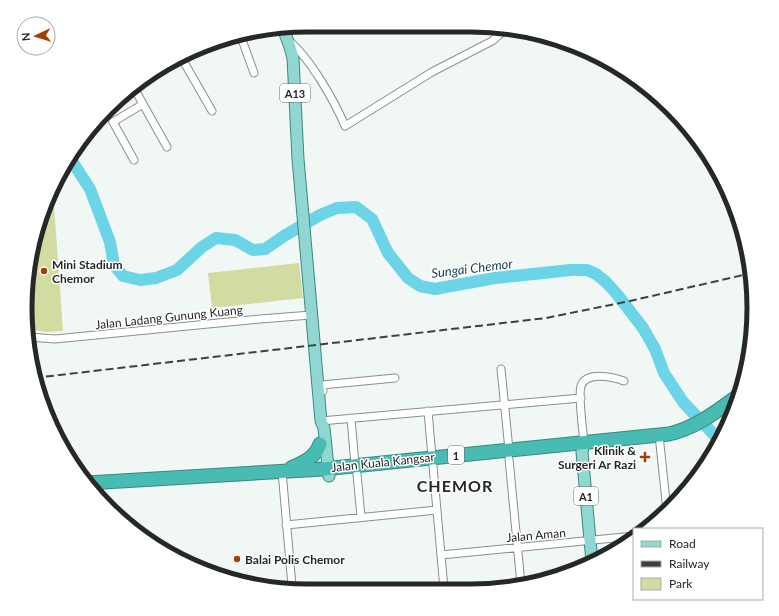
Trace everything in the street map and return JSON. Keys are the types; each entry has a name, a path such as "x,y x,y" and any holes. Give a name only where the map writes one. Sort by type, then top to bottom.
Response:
{"highway":[{"name":"Jalan Kuala Kangsar","path":"716,416 730,403"},
{"name":"Jalan Kuala Kangsar","path":"98,488 356,470 509,454 584,449 659,439 676,432 693,430 727,411"},
{"path":"283,474 306,461 318,450 320,444"}],"main road":[{"name":"A13","path":"286,33 292,58 298,159 311,315 323,421"},
{"name":"A13","path":"278,34 283,48 298,159"},
{"path":"323,421 319,428 320,444 326,472"},
{"path":"323,421 326,472"},
{"name":"A1","path":"584,449 592,540 592,556"},
{"name":"A1","path":"592,540 595,555"}],"street":[{"path":"288,40 298,49 316,75 338,110 345,126 432,72 492,40 500,34"},
{"path":"242,40 254,73"},
{"path":"184,61 212,110"},
{"path":"136,92 167,147"},
{"path":"134,160 113,122 143,104"},
{"name":"Jalan Ladang Gunung Kuang","path":"34,338 55,339 241,320 311,315"},
{"path":"501,369 521,580"},
{"path":"584,449 581,386 586,380 593,377 609,376 624,381"},
{"path":"395,378 322,385 323,421 581,398"},
{"path":"428,411 444,584"},
{"path":"351,418 361,517"},
{"path":"659,439 666,503"},
{"path":"283,474 292,583"},
{"path":"286,525 437,510"},
{"name":"Jalan Aman","path":"441,555 624,537"}],"green space":[{"name":"Mini Stadium Chemor","path":"54,200 63,331 46,332 33,330 32,308 34,272 41,237"},
{"path":"299,263 303,298 212,308 208,273"}],"waterway":[{"name":"Sungai Chemor","path":"73,163 90,189 110,242 114,265 123,276 140,280 156,278 177,270 202,247 216,238 235,240 253,250 265,249 320,215 337,208 356,207 372,219 388,253 408,278 420,286 435,289 495,278 571,270 587,270 596,274 616,293 643,328 655,349 664,373 683,402 715,436"}],"railway":[{"path":"41,377 546,318 630,301 745,275"}],"place":[{"name":"Mini Stadium Chemor","path":"44,271"},
{"name":"Klinik & Surgeri Ar Razi","path":"645,457"},
{"name":"Balai Polis Chemor","path":"237,559"}],"district":[{"name":"CHEMOR","path":"455,485"}]}
